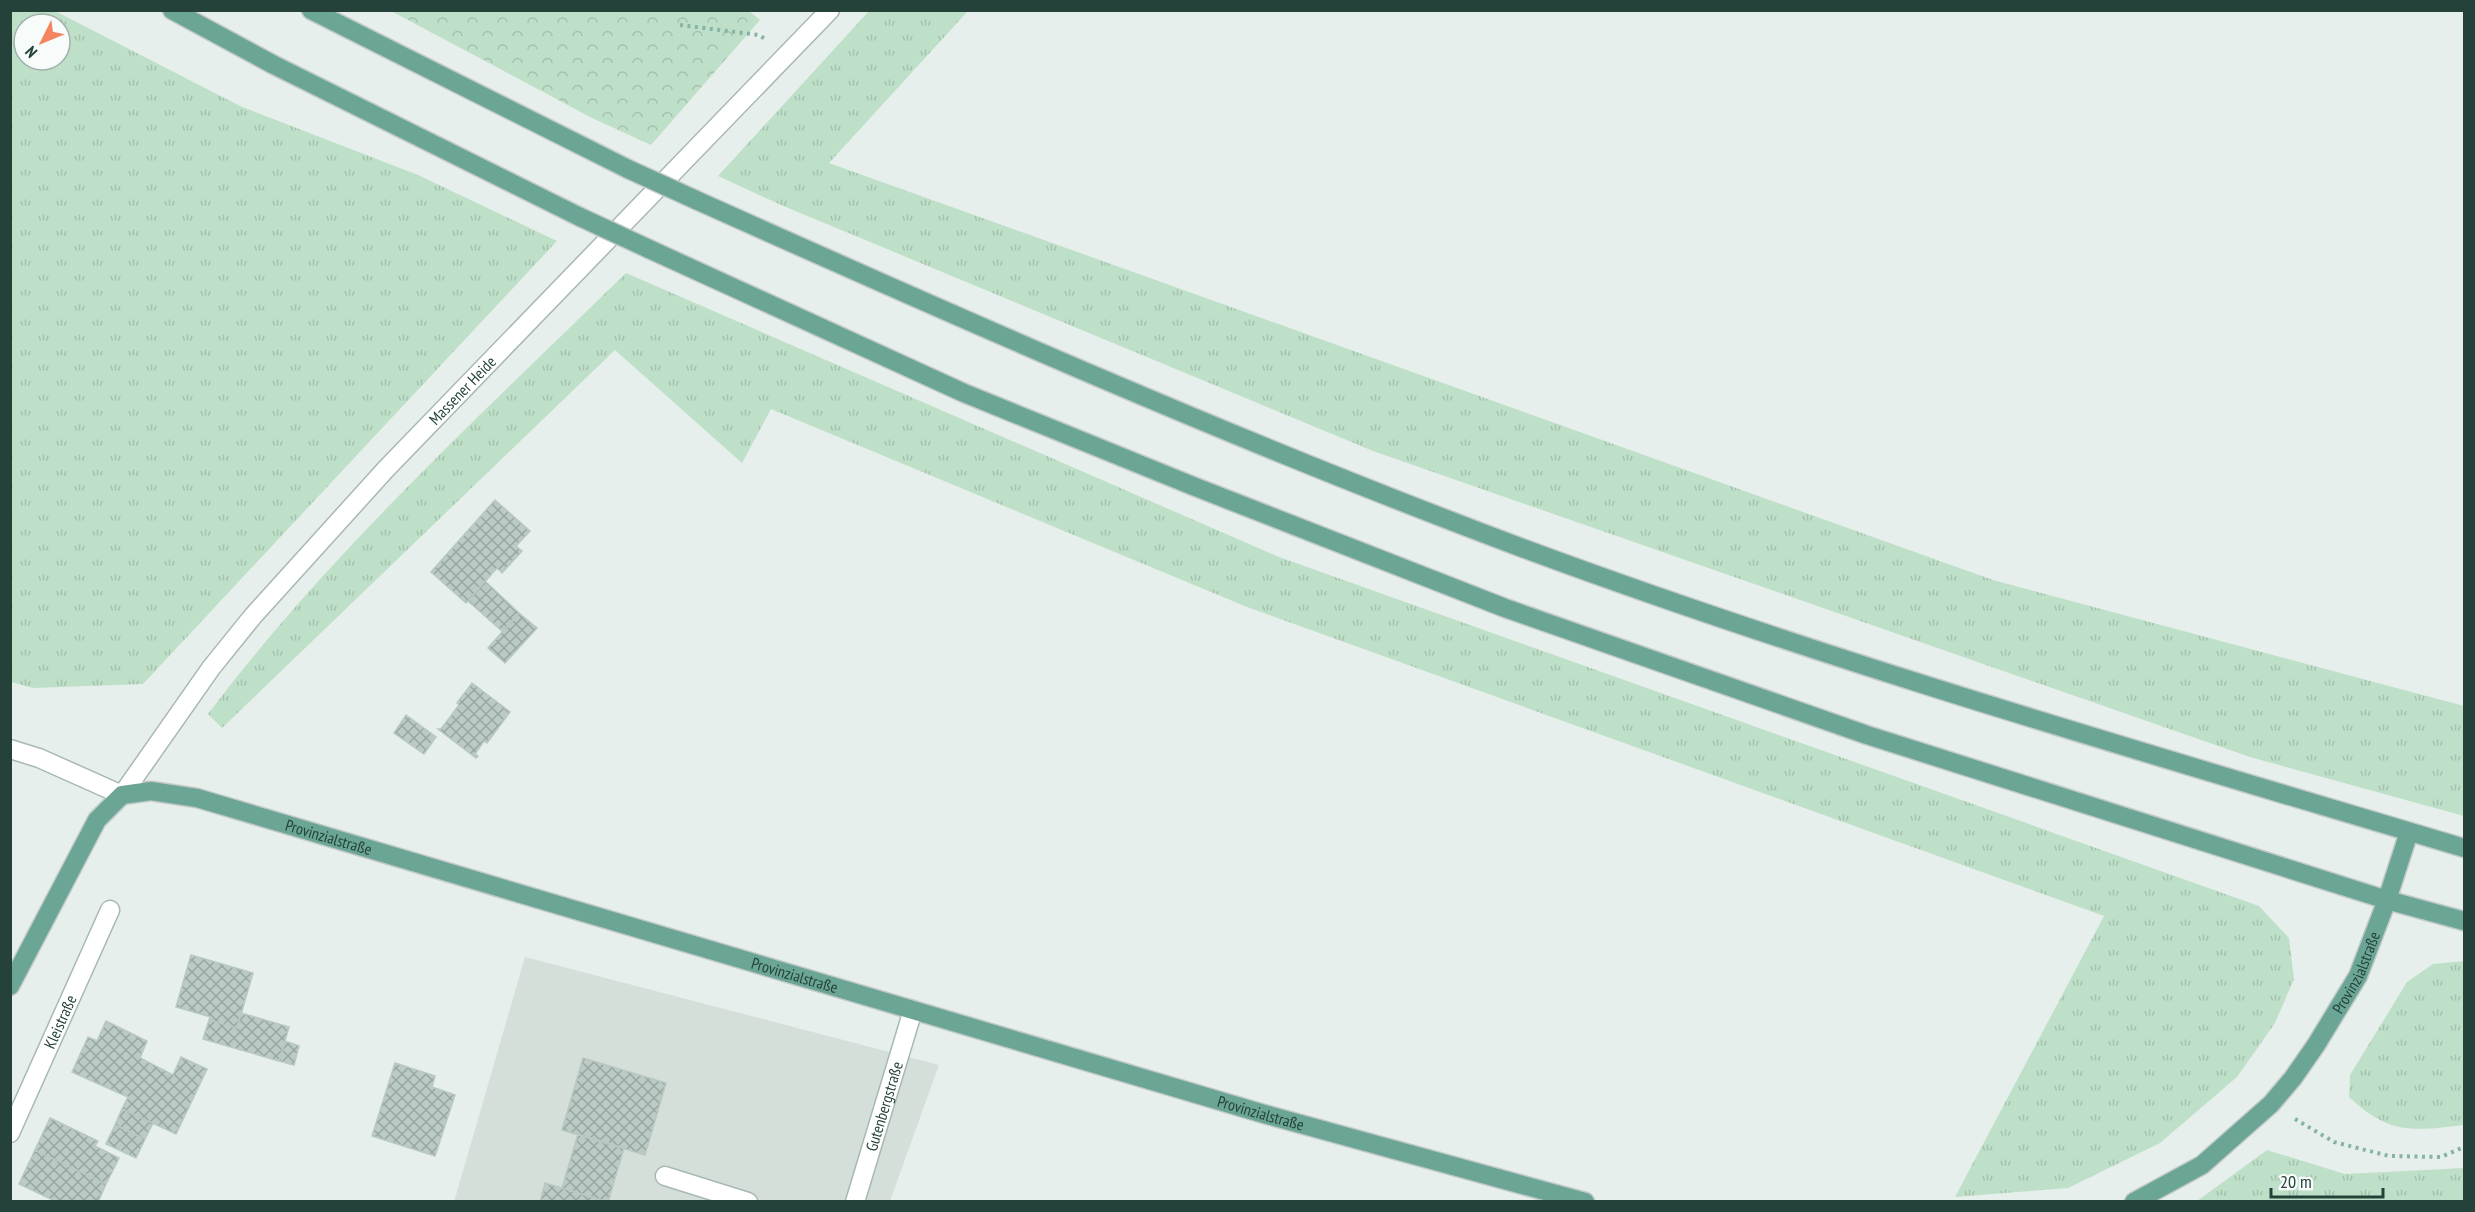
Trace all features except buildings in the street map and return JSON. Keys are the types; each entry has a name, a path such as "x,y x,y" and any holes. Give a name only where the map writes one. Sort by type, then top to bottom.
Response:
{"main road":[{"path":"172,10 274,65 580,217 964,393 1193,486 1505,608 1867,735 2388,900 2464,921"},
{"path":"311,10 628,169 997,335 1217,428 1527,549 1845,660 2464,848"},
{"name":"Provinzialstraße","path":"122,795 151,791 197,798 1264,1114 1585,1202"},
{"path":"10,986 97,820 122,795"},
{"name":"Provinzialstraße","path":"2134,1202 2202,1166 2271,1104 2316,1045 2358,976 2388,900 2409,832"}],"street":[{"name":"Massener Heide","path":"122,795 211,668 317,545 386,469 830,10"},
{"path":"10,749 39,758 122,795"},
{"name":"Kleistraße","path":"10,1133 110,910"},
{"name":"Gutenbergstraße","path":"855,1202 913,1010"},
{"path":"665,1176 748,1202"}],"path":[{"path":"680,25 759,35"},
{"path":"2271,1104 2334,1142 2389,1155 2441,1157 2464,1147"}],"shaded area":[{"path":"525,957 939,1065 890,1201 454,1202"}],"green space":[{"path":"11,10 57,12 12,12 12,72 72,72 72,20 240,106 418,175 557,241 143,684 33,688 11,682"},
{"path":"391,11 749,11 760,20 651,145 592,118"},
{"path":"869,11 968,11 829,163 1993,580 2464,706 2464,816 2250,757 1373,451 781,205 718,176"},
{"path":"626,273 1279,557 2259,906 2289,938 2294,979 2275,1023 2237,1077 2160,1143 2068,1188 1955,1197 2104,916 1247,607 771,409 742,463 615,350 222,728 208,714 255,654 305,597 409,486"},
{"path":"2464,961 2464,1125 2402,1128 2377,1118 2349,1097 2350,1075 2407,982 2433,964"},
{"path":"2267,1150 2345,1174 2464,1168 2464,1201 2197,1201"}]}
